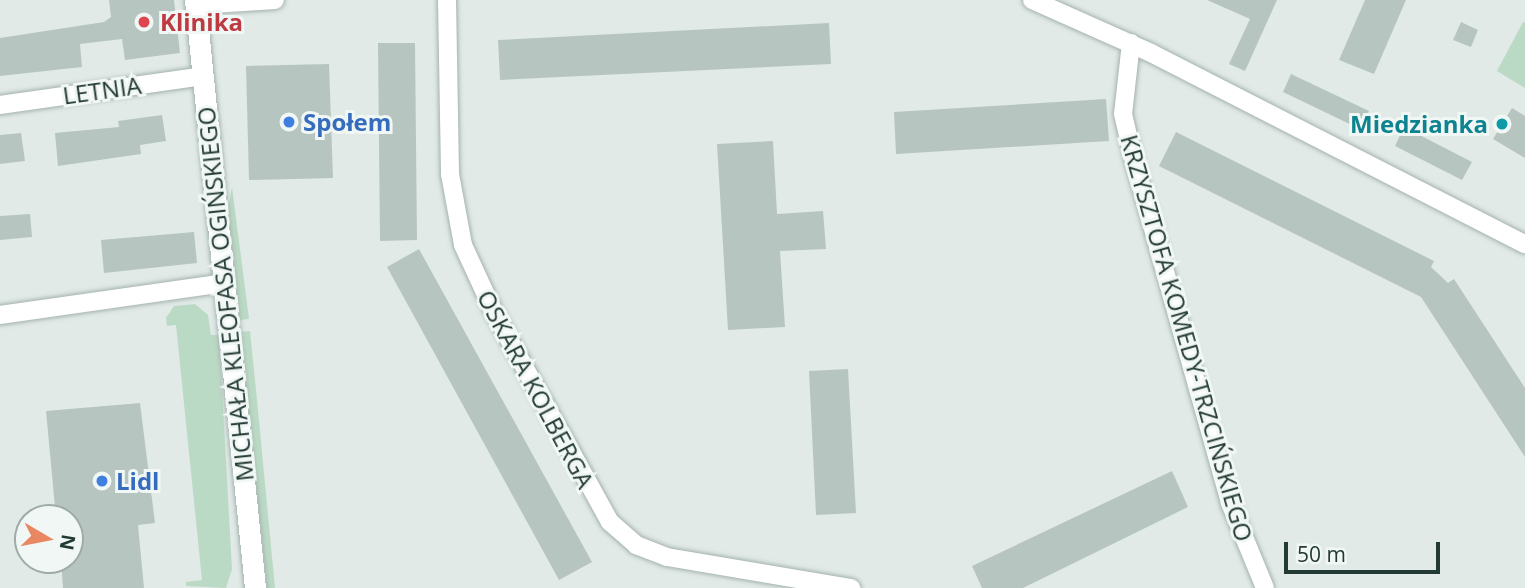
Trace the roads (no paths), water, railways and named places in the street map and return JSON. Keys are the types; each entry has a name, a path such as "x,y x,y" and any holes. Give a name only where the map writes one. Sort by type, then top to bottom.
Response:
{"street":[{"path":"195,2 275,0"},
{"name":"OSKARA KOLBERGA","path":"447,0 450,174 463,245 494,313 610,522 636,545 667,557 852,588"},
{"path":"1032,0 1131,43 1525,244"},
{"name":"MICHAŁA KLEOFASA OGIŃSKIEGO","path":"195,2 255,588"},
{"name":"KRZYSZTOFA KOMEDY-TRZCIŃSKIEGO","path":"1131,43 1124,114 1134,160 1230,503 1265,588"},
{"name":"LETNIA","path":"0,104 203,76"},
{"path":"0,315 224,283"}],"place":[{"name":"Klinika","path":"144,22"},
{"name":"Społem","path":"289,122"},
{"name":"Miedzianka","path":"1502,124"},
{"name":"Lidl","path":"102,481"}]}
